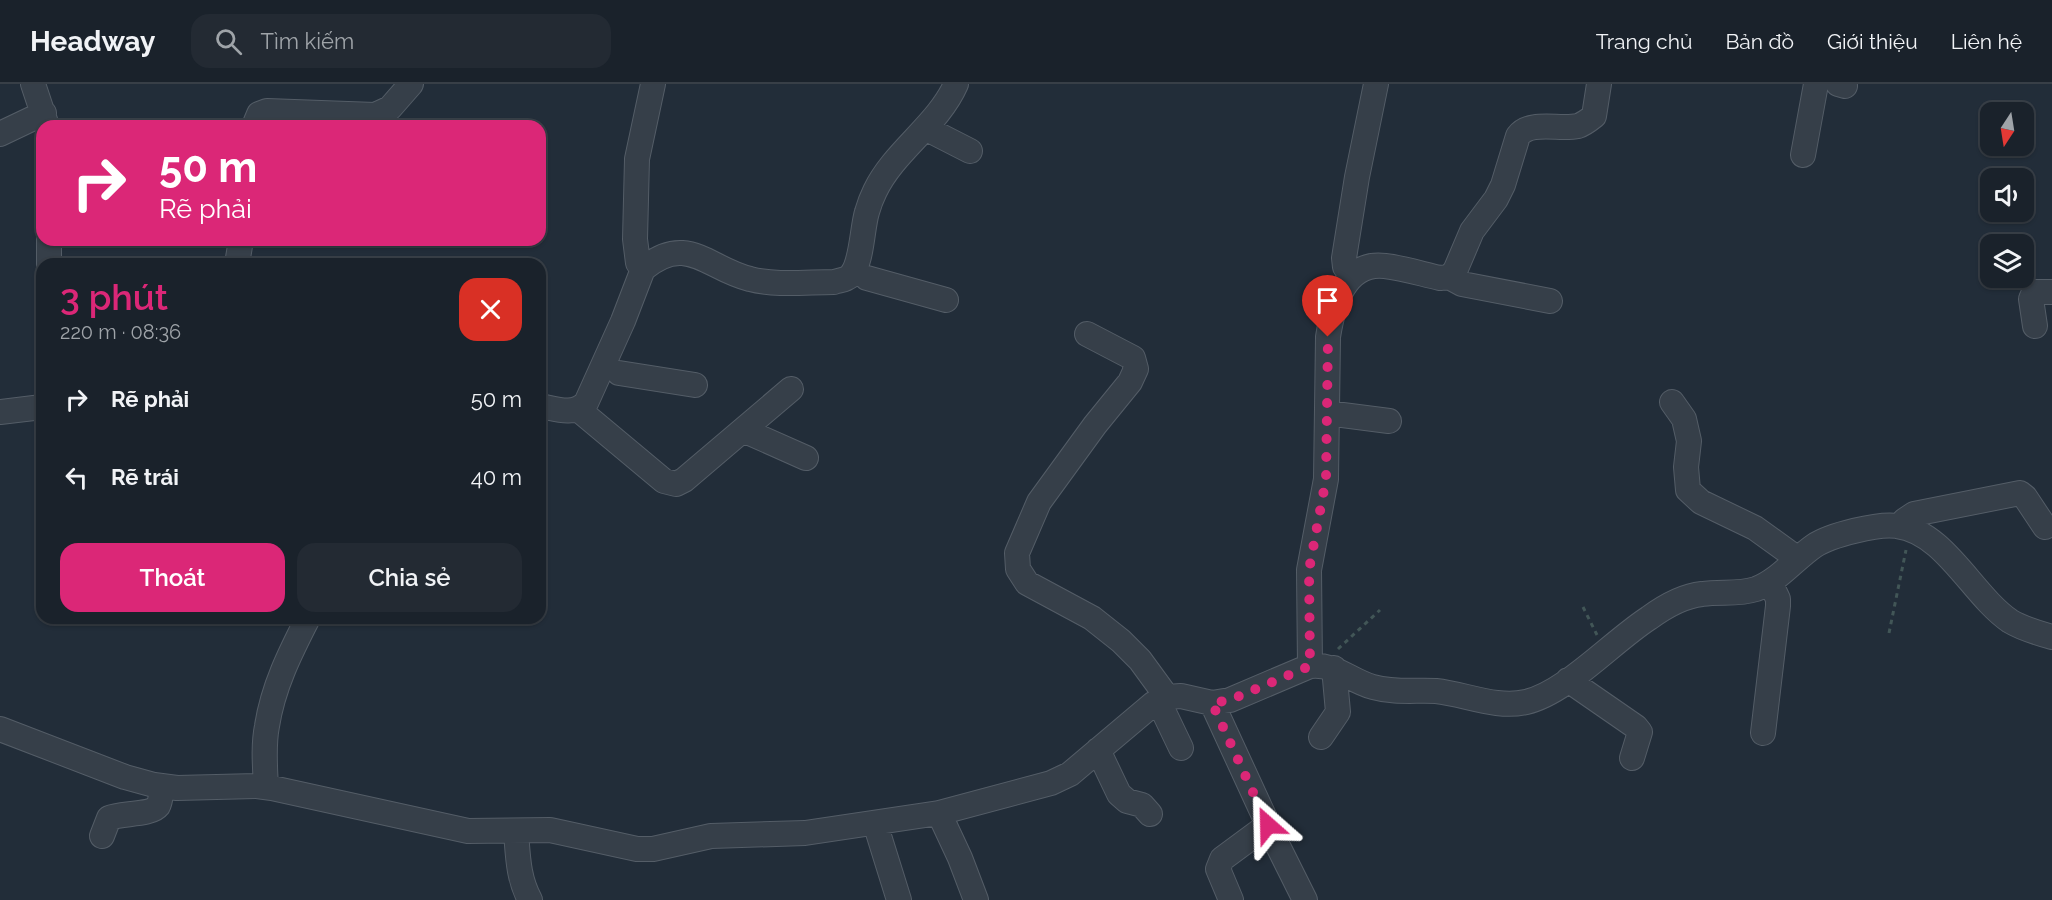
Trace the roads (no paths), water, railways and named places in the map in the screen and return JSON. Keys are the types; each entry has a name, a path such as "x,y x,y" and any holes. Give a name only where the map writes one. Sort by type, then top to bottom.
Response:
{"street":[{"path":"33,84 45,119"},
{"path":"256,120 259,114 267,111 375,115 390,108 411,84"},
{"path":"643,269 638,263 636,248 637,159 653,84"},
{"path":"859,276 856,265 867,212 876,189 887,172 939,112 956,84"},
{"path":"1352,274 1345,267 1344,258 1357,177 1376,84"},
{"path":"1449,277 1455,271 1472,231 1496,199 1503,185 1518,136 1522,130 1575,127 1584,124 1594,116 1599,84"},
{"path":"1803,155 1816,84"},
{"path":"0,134 36,122"},
{"path":"925,128 970,151"},
{"path":"546,407 568,412 579,410 586,403 610,372 643,269 650,263 673,253 684,252 695,255 739,275 764,282 834,282 859,276 946,300"},
{"path":"1321,737 1338,712 1322,666 1309,570 1326,479 1328,337 1341,289 1352,274 1369,267 1384,266 1440,278 1449,277 1462,284 1550,301"},
{"path":"2035,326 2031,299 2034,292 2052,292"},
{"path":"1087,334 1132,358 1136,369 1130,382 1095,424 1040,502 1017,553 1018,569 1027,582 1092,618 1140,660 1163,699 1181,748"},
{"path":"610,372 695,385"},
{"path":"579,410 664,480 675,484 684,480 791,389"},
{"path":"1672,402 1684,419 1689,441 1686,467 1688,490 1701,502 1755,528 1798,559"},
{"path":"0,412 36,408"},
{"path":"1327,413 1389,421"},
{"path":"743,430 806,458"},
{"path":"1905,528 1905,520 1914,514 2020,494 2025,497 2045,527"},
{"path":"0,729 126,777 162,786 177,788 266,787 468,831 550,830 637,849 653,849 711,836 794,834 939,813 1051,783 1070,774 1163,699 1181,696 1212,703 1230,700 1322,666 1370,686 1387,690 1434,691 1505,704 1524,703 1544,696 1649,617 1684,597 1743,592 1758,588 1770,582 1816,545 1829,539 1881,525 1918,532 1937,545 1994,607 2010,621 2032,632 2052,638"},
{"path":"1763,733 1778,606 1778,599 1770,582"},
{"path":"266,787 266,728 285,662 305,624"},
{"path":"1568,680 1636,727 1640,732 1632,758"},
{"path":"1212,703 1305,900"},
{"path":"1098,750 1119,794 1127,801 1142,805 1150,814"},
{"path":"102,836 109,818 154,809 159,804 162,786"},
{"path":"939,813 976,900"},
{"path":"876,823 899,900"},
{"path":"1231,900 1218,869 1222,859 1268,825"},
{"path":"516,832 522,886 530,900"}]}
